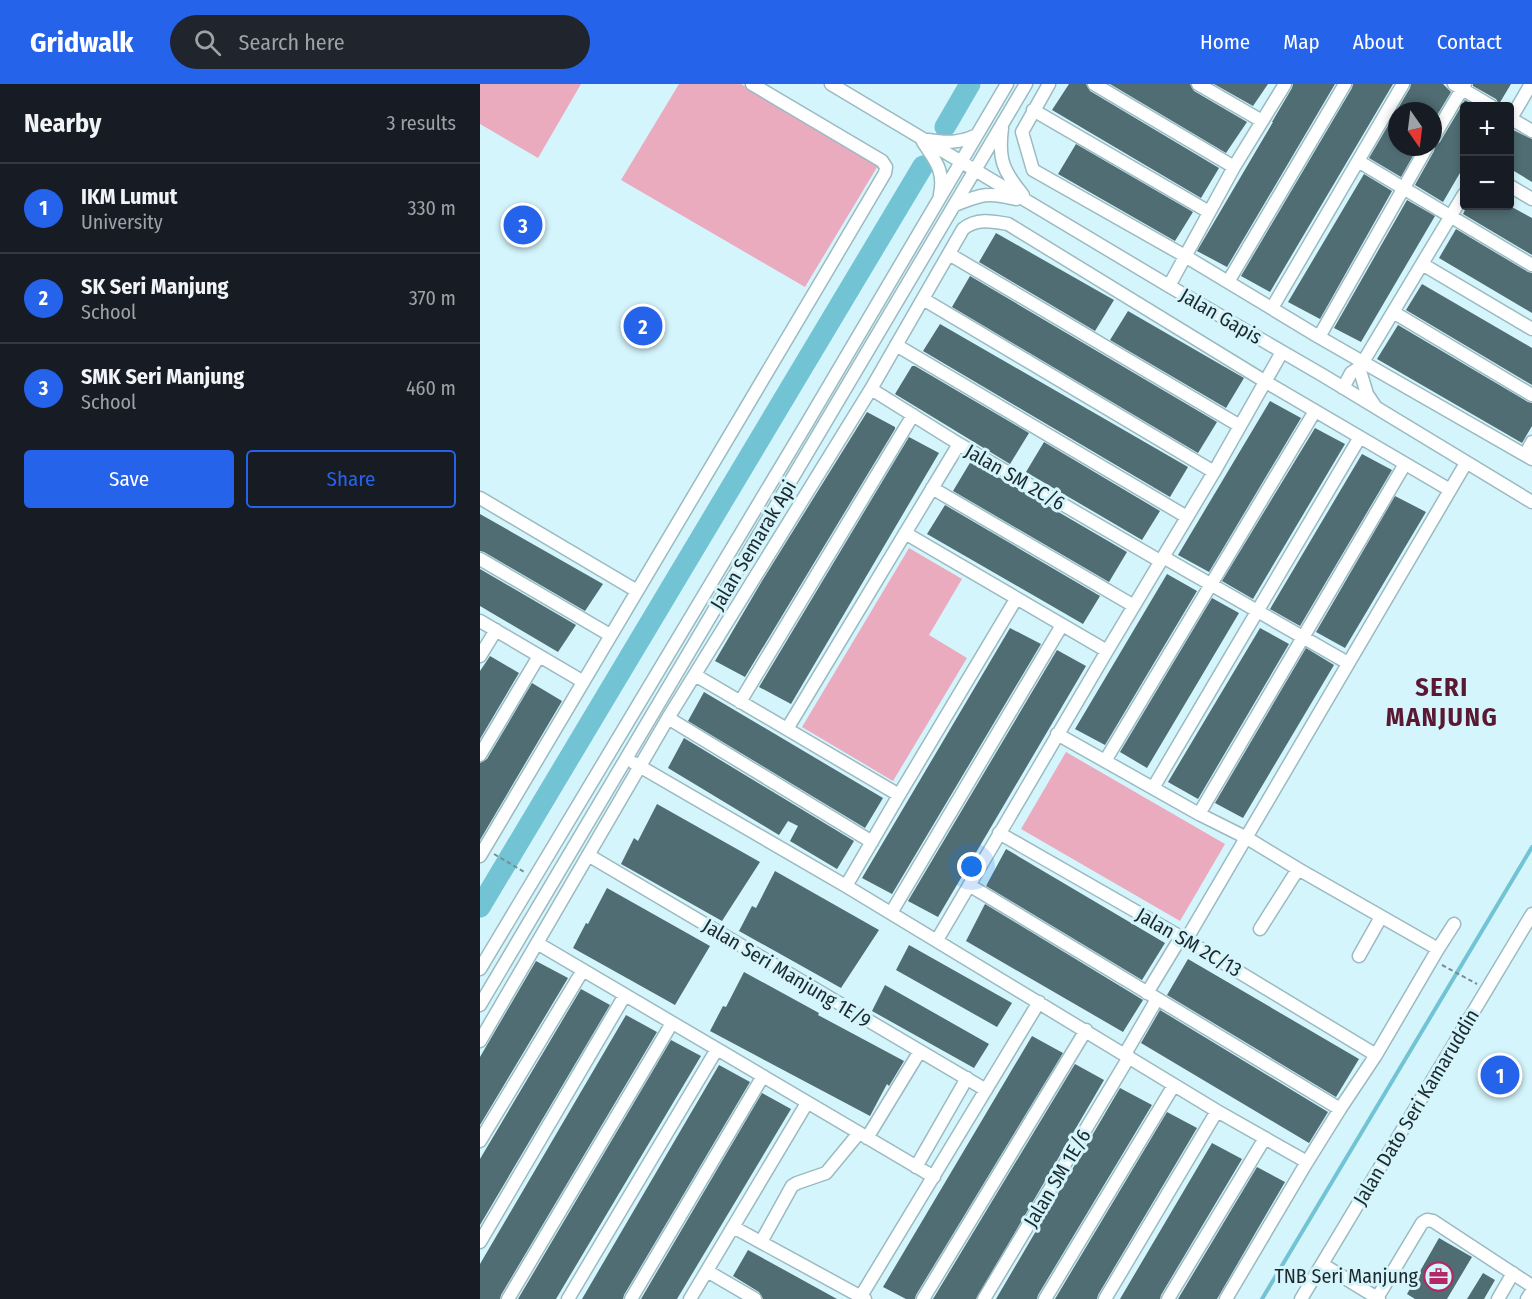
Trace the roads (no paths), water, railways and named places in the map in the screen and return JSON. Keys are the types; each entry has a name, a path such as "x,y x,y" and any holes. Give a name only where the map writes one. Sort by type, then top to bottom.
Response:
{"street":[{"path":"481,850 885,173 886,166 882,161 769,88 752,84"},
{"name":"Jalan Gapis","path":"831,84 1532,502"},
{"name":"Jalan Semarak Api","path":"480,969 1007,84"},
{"name":"Jalan Semarak Api","path":"480,1005 1026,84"},
{"path":"1049,84 1022,132 1032,170 1185,256 1319,336 1359,369 1528,457 1532,442"},
{"path":"1094,84 1234,167"},
{"path":"1198,84 1262,121"},
{"path":"1169,286 1234,167 1285,84"},
{"path":"1228,282 1345,84"},
{"path":"1272,308 1403,84"},
{"path":"1514,112 1531,84"},
{"path":"1442,121 1460,86 1485,102"},
{"path":"1034,110 1209,212"},
{"path":"1514,121 1532,131"},
{"path":"1002,124 1000,147 1005,169 1029,202"},
{"path":"921,138 958,142 977,135"},
{"path":"921,138 942,176 939,200"},
{"path":"1319,336 1423,156"},
{"path":"1358,161 1532,265"},
{"path":"1514,189 1532,199"},
{"path":"955,205 986,195 1029,202"},
{"path":"1347,390 1460,201"},
{"path":"480,1041 668,718 871,389 963,229 970,223 991,221 1008,224 1266,382 1450,490"},
{"path":"949,254 1240,426"},
{"path":"1422,264 1532,329"},
{"path":"923,299 1214,472"},
{"path":"1393,312 1532,395"},
{"path":"896,345 1187,517"},
{"path":"937,940 1214,472 1282,352"},
{"path":"1324,376 1340,377 1359,369"},
{"path":"1359,369 1367,394 1377,408"},
{"name":"Jalan SM 2C/6","path":"871,389 959,444 1348,663"},
{"path":"1105,761 1315,411"},
{"path":"740,702 913,416"},
{"path":"1153,788 1359,437"},
{"path":"787,729 959,444"},
{"name":"Jalan SM 1E/6","path":"984,1299 1127,1056 1152,996 1183,938 1247,838 1466,463"},
{"path":"1199,814 1405,464"},
{"path":"932,488 1134,606"},
{"path":"480,498 637,591"},
{"path":"904,533 1107,651"},
{"path":"480,559 610,635"},
{"path":"846,886 1016,599"},
{"path":"480,621 582,681"},
{"path":"891,913 1062,625"},
{"path":"480,656 496,630"},
{"path":"480,755 539,656"},
{"path":"695,675 898,795"},
{"path":"668,718 872,842"},
{"path":"1057,734 1199,814 1247,838 1438,949"},
{"path":"612,749 937,940 1217,1111 1307,1162"},
{"name":"Jalan SM 2C/13","path":"999,833 1183,938 1376,1055"},
{"name":"Jalan Seri Manjung 1E/9","path":"588,855 986,1090"},
{"path":"1260,929 1298,869"},
{"path":"969,885 1340,1109"},
{"name":"Jalan Dato Seri Kamaruddin","path":"1301,1299 1532,914"},
{"path":"1359,956 1381,917"},
{"path":"1226,1299 1307,1162 1376,1055 1454,924"},
{"path":"537,943 934,1177"},
{"path":"480,1141 583,970"},
{"path":"480,1242 625,995"},
{"path":"733,1227 863,1298 1039,1002"},
{"path":"508,1299 672,1023"},
{"path":"923,1299 1086,1030"},
{"path":"568,1299 717,1049"},
{"path":"761,1242 792,1186 826,1173 863,1135 920,1051"},
{"path":"631,1299 763,1076"},
{"path":"916,1167 967,1078"},
{"path":"1045,1299 1174,1085"},
{"path":"690,1299 807,1102"},
{"path":"1105,1299 1217,1111"},
{"path":"1168,1299 1265,1138"},
{"path":"1322,1264 1378,1298 1422,1223 1427,1220 1433,1221 1532,1286"},
{"path":"707,1271 755,1299"},
{"path":"1498,1299 1514,1273"},
{"path":"1527,1299 1532,1291"}],"waterway":[{"path":"945,127 970,84"},
{"path":"480,907 923,166"},
{"path":"1262,1299 1532,847"}],"place":[{"name":"SMK Seri Manjung","path":"523,225"},
{"name":"SK Seri Manjung","path":"643,326"},
{"name":"IKM Lumut","path":"1500,1075"},
{"name":"TNB Seri Manjung","path":"1439,1276"}],"district":[{"name":"SERI MANJUNG","path":"1442,702"}]}
